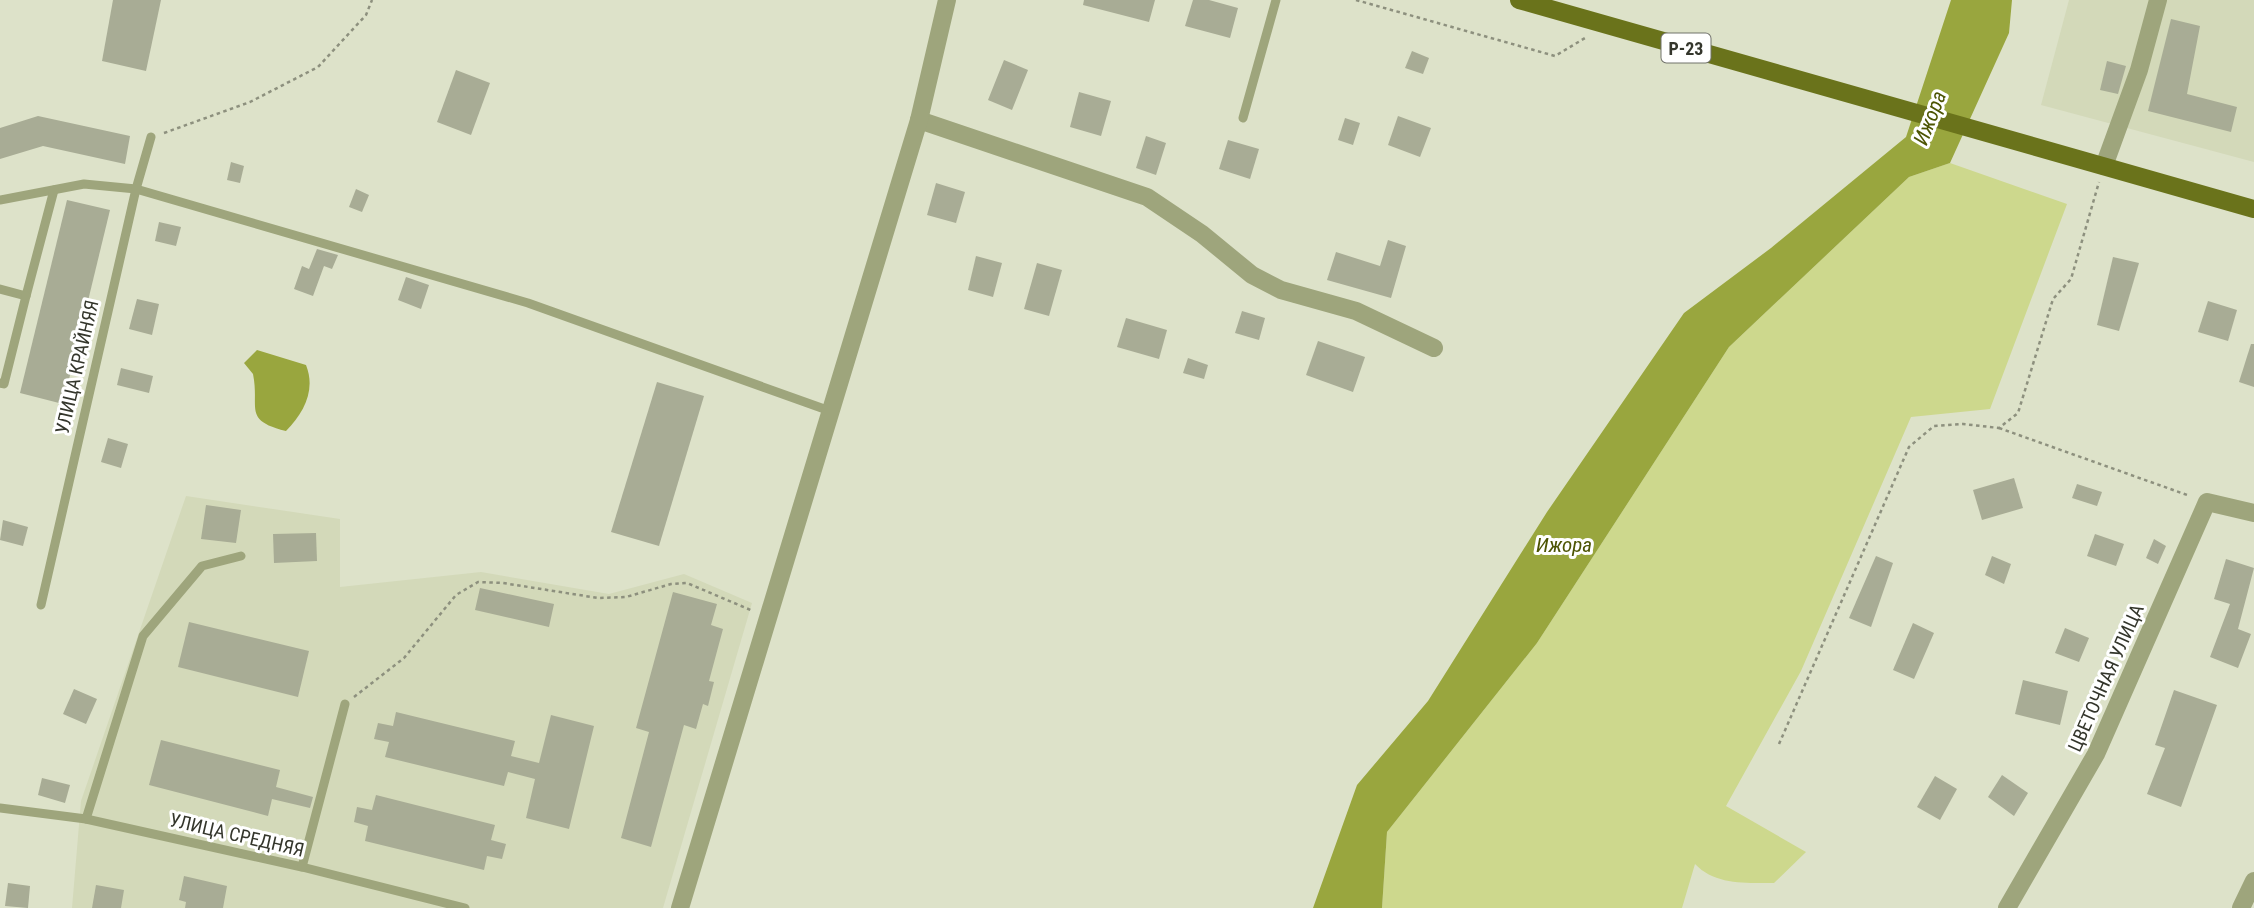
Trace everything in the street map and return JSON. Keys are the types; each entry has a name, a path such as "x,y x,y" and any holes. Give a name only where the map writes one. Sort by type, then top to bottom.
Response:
{"main road":[{"name":"Р-23","path":"1519,0 2254,209"}],"street":[{"path":"680,908 919,120 947,0"},
{"path":"2104,166 2139,69 2158,0"},
{"path":"919,120 1147,197 1202,234 1252,275 1281,290 1356,311 1434,348"},
{"path":"2207,502 2254,513"},
{"name":"ЦВЕТОЧНАЯ УЛИЦА","path":"2007,908 2096,754 2207,502"},
{"path":"2241,908 2254,881"}],"lane":[{"path":"1243,118 1276,0"},
{"name":"УЛИЦА КРАЙНЯЯ","path":"41,605 136,189 151,138"},
{"path":"0,200 84,184 136,189 528,303 831,411"},
{"path":"0,383 4,384 54,190"},
{"path":"0,289 26,296"},
{"path":"86,819 144,636 202,566 241,556"},
{"path":"302,867 345,704"},
{"name":"УЛИЦА СРЕДНЯЯ","path":"0,808 86,819 302,867 465,908"}],"path":[{"path":"151,138 250,102 318,67 366,15 372,0"},
{"path":"1356,0 1555,56 1605,25"},
{"path":"1999,428 2018,413 2053,299 2071,279 2104,166"},
{"path":"1779,744 1909,447 1934,426 1964,424 1999,428 2207,502"},
{"path":"345,704 404,658 456,596 478,582 503,583 598,598 626,597 671,584 687,583 768,618"}],"shaded area":[{"path":"2069,0 2254,0 2254,162 2041,105"},
{"path":"1950,163 2067,204 1990,409 1911,417 1801,671 1726,806 1806,852 1774,883 1742,883 1721,879 1695,864 1682,908 1382,908 1387,832 1537,643 1729,347 1909,177"},
{"path":"186,496 340,519 340,587 481,572 609,594 684,574 752,603 663,908 72,908 81,801"}],"water":[{"name":"Ижора","path":"1951,0 2012,0 2009,33 1950,163 1909,177 1729,347 1537,643 1387,832 1382,908 1313,908 1357,785 1428,701 1547,512 1684,313 1771,248 1906,137"},
{"path":"257,350 306,365 309,392 303,409 286,431 272,427 258,417 253,374 244,363"}],"building":[{"path":"113,0 161,0 146,71 102,61"},
{"path":"1084,0 1155,0 1149,22 1083,5"},
{"path":"1193,0 1209,0 1238,8 1230,38 1185,26"},
{"path":"2171,19 2200,26 2187,94 2237,107 2231,132 2148,111"},
{"path":"1412,51 1429,58 1423,74 1405,68"},
{"path":"1004,60 1028,70 1012,110 988,100"},
{"path":"2107,61 2126,66 2118,94 2100,90"},
{"path":"456,70 490,83 471,135 437,122"},
{"path":"1079,92 1111,101 1101,136 1070,127"},
{"path":"38,116 130,136 125,164 43,146 0,159 0,128"},
{"path":"1398,116 1431,128 1420,157 1388,145"},
{"path":"1345,118 1360,123 1353,145 1338,140"},
{"path":"1146,136 1166,143 1156,175 1136,168"},
{"path":"1228,140 1259,149 1250,179 1219,169"},
{"path":"231,162 244,166 240,183 227,180"},
{"path":"936,183 965,192 956,223 927,215"},
{"path":"356,189 369,195 362,212 349,207"},
{"path":"67,200 110,210 63,404 20,393"},
{"path":"159,222 181,227 176,246 155,241"},
{"path":"1388,240 1406,246 1391,298 1327,280 1336,252 1380,266"},
{"path":"317,249 338,255 332,269 324,266 313,296 294,289 302,266 309,269"},
{"path":"976,256 1002,263 993,297 968,290"},
{"path":"2113,257 2139,263 2119,331 2097,325"},
{"path":"1037,263 1062,270 1049,316 1024,309"},
{"path":"406,277 429,285 421,309 398,300"},
{"path":"137,299 159,304 152,335 129,329"},
{"path":"2208,301 2237,310 2228,341 2198,332"},
{"path":"1242,311 1265,318 1259,340 1235,333"},
{"path":"1126,318 1167,330 1159,359 1117,347"},
{"path":"1318,341 1365,357 1353,392 1306,375"},
{"path":"2251,344 2254,344 2254,387 2239,382"},
{"path":"1188,358 1208,365 1204,379 1183,373"},
{"path":"121,368 153,376 149,393 117,385"},
{"path":"657,382 704,396 659,546 611,532"},
{"path":"108,438 128,444 121,468 101,462"},
{"path":"2014,478 2023,508 1982,520 1973,490"},
{"path":"2077,484 2102,492 2097,506 2072,498"},
{"path":"206,505 241,510 236,543 201,539"},
{"path":"3,520 28,527 23,546 0,540"},
{"path":"316,533 317,561 274,563 273,534"},
{"path":"2095,534 2124,544 2116,566 2087,556"},
{"path":"2154,539 2166,546 2158,564 2146,558"},
{"path":"1876,556 1893,563 1871,627 1849,618"},
{"path":"1992,556 2011,564 2004,584 1985,575"},
{"path":"2226,559 2254,568 2238,629 2251,634 2238,668 2210,657 2230,604 2214,599"},
{"path":"480,588 554,604 549,627 475,610"},
{"path":"673,592 717,604 711,625 723,629 709,681 714,682 708,706 703,704 696,729 684,725 651,847 621,838 649,732 636,728"},
{"path":"189,622 309,651 298,697 178,667"},
{"path":"1913,623 1934,633 1914,679 1893,670"},
{"path":"2065,628 2089,638 2079,662 2055,653"},
{"path":"2023,680 2068,691 2060,725 2015,714"},
{"path":"74,689 97,699 86,724 63,714"},
{"path":"2174,690 2217,705 2181,807 2147,794 2165,748 2155,745"},
{"path":"396,712 515,741 511,756 539,763 551,715 594,726 569,829 526,818 535,779 508,772 504,786 385,757 389,742 374,739 378,723 393,726"},
{"path":"161,740 280,770 276,787 313,797 310,808 272,799 268,816 149,785"},
{"path":"2002,775 2028,793 2014,816 1988,797"},
{"path":"1935,776 1957,789 1940,820 1917,807"},
{"path":"42,778 70,785 65,803 38,795"},
{"path":"376,795 495,825 491,840 506,844 502,859 487,856 484,870 365,841 368,826 354,822 357,807 372,810"},
{"path":"184,876 227,886 223,908 185,908 186,902 179,900"},
{"path":"8,883 30,886 28,908 5,906"},
{"path":"96,885 124,890 121,908 92,908"}]}
